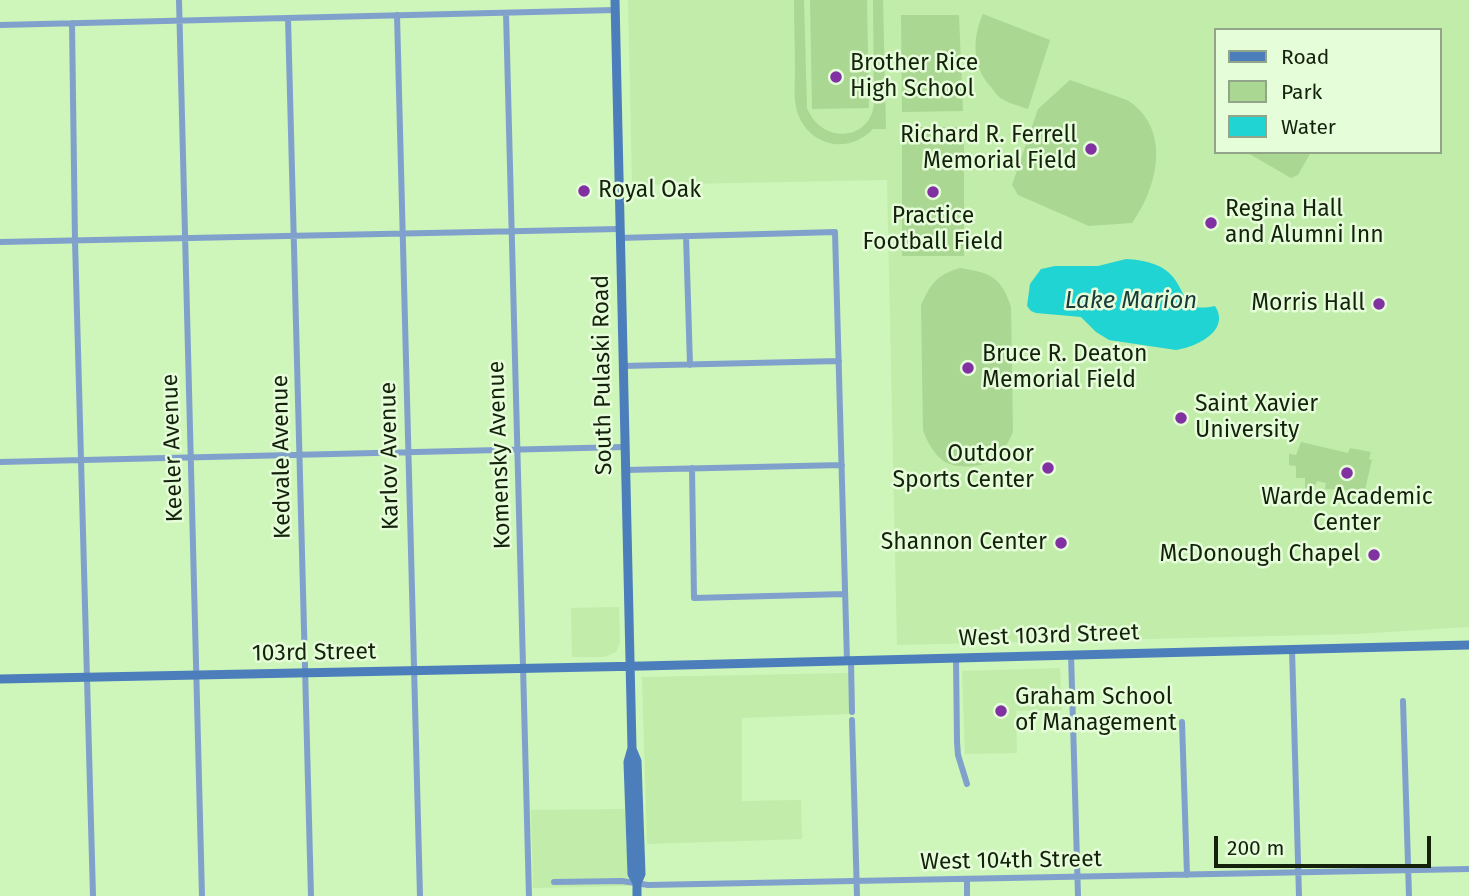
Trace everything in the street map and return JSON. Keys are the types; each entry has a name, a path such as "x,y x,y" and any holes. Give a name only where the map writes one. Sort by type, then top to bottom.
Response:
{"main road":[{"name":"South Pulaski Road","path":"615,5 632,748 628,762 632,874 637,883 637,896"},
{"name":"West 103rd Street","path":"629,666 1469,645"},
{"name":"103rd Street","path":"0,679 629,666"}],"street":[{"name":"Keeler Avenue","path":"179,0 202,896"},
{"path":"0,24 506,13 615,5"},
{"name":"Komensky Avenue","path":"506,13 529,896"},
{"name":"Karlov Avenue","path":"397,15 420,896"},
{"name":"Kedvale Avenue","path":"288,18 311,896"},
{"path":"72,23 75,241 93,896"},
{"path":"0,242 512,231 686,236 835,232 845,594 852,712"},
{"path":"686,236 690,365"},
{"path":"622,366 839,361"},
{"path":"0,463 624,447"},
{"path":"625,470 842,465"},
{"path":"692,468 694,598 845,594"},
{"path":"1292,649 1299,896"},
{"path":"1071,654 1078,896"},
{"path":"956,658 958,755 967,784"},
{"path":"1403,701 1409,896"},
{"path":"852,720 857,896"},
{"path":"1182,722 1187,875"},
{"name":"West 104th Street","path":"555,882 622,881 648,885 1469,869"},
{"path":"967,879 968,896"}],"shaded area":[{"name":"Saint Xavier University","path":"628,0 1469,0 1469,627 1356,634 897,645 887,180 632,185"},
{"path":"619,607 620,643 616,652 604,657 572,657 571,608"},
{"name":"Graham School of Management","path":"1060,668 1062,710 1016,711 1017,753 965,754 962,671"},
{"path":"850,673 850,714 742,718 742,801 801,800 802,839 647,844 642,677"},
{"path":"625,809 629,886 533,888 531,810"}],"green space":[{"path":"794,0 804,0 807,108 823,128 844,134 864,126 871,117 874,104 873,0 883,0 886,129 873,129 853,142 835,144 819,139 803,124 796,109 795,98"},
{"path":"810,0 867,0 869,108 812,109"},
{"path":"983,14 1050,40 1028,109 1001,98 980,71 976,42"},
{"path":"901,15 959,15 963,111 902,112"},
{"name":"Richard R. Ferrell Memorial Field","path":"1070,80 1127,100 1141,112 1150,126 1155,142 1154,176 1149,193 1132,223 1089,226 1018,195 1012,185 1038,109"},
{"name":"Practice Football Field","path":"902,127 964,127 964,256 902,256"},
{"path":"1249,154 1310,154 1298,175 1291,178"},
{"path":"960,268 993,278 1003,289 1011,307 1013,432 997,456 989,462 970,466 956,466 941,459 931,448 923,430 921,305 935,281"},
{"path":"1301,442 1348,453 1350,448 1371,452 1369,459 1372,460 1362,502 1347,501 1347,490 1325,489 1326,483 1317,481 1315,489 1305,489 1305,478 1296,478 1296,466 1289,465 1289,454 1296,455"}],"water":[{"name":"Lake Marion","path":"1126,259 1145,261 1163,268 1173,277 1192,305 1205,308 1215,306 1219,315 1215,330 1201,341 1176,350 1109,340 1081,317 1036,313 1027,306 1030,284 1041,269 1055,266 1098,266"}],"place":[{"name":"Brother Rice High School","path":"836,77"},
{"name":"Richard R. Ferrell Memorial Field","path":"1091,149"},
{"name":"Royal Oak","path":"584,191"},
{"name":"Practice Football Field","path":"933,192"},
{"name":"Regina Hall and Alumni Inn","path":"1211,223"},
{"name":"Morris Hall","path":"1379,304"},
{"name":"Bruce R. Deaton Memorial Field","path":"968,368"},
{"name":"Saint Xavier University","path":"1181,418"},
{"name":"Outdoor Sports Center","path":"1048,468"},
{"name":"Warde Academic Center","path":"1347,473"},
{"name":"Shannon Center","path":"1061,543"},
{"name":"McDonough Chapel","path":"1374,555"},
{"name":"Graham School of Management","path":"1001,711"}]}
